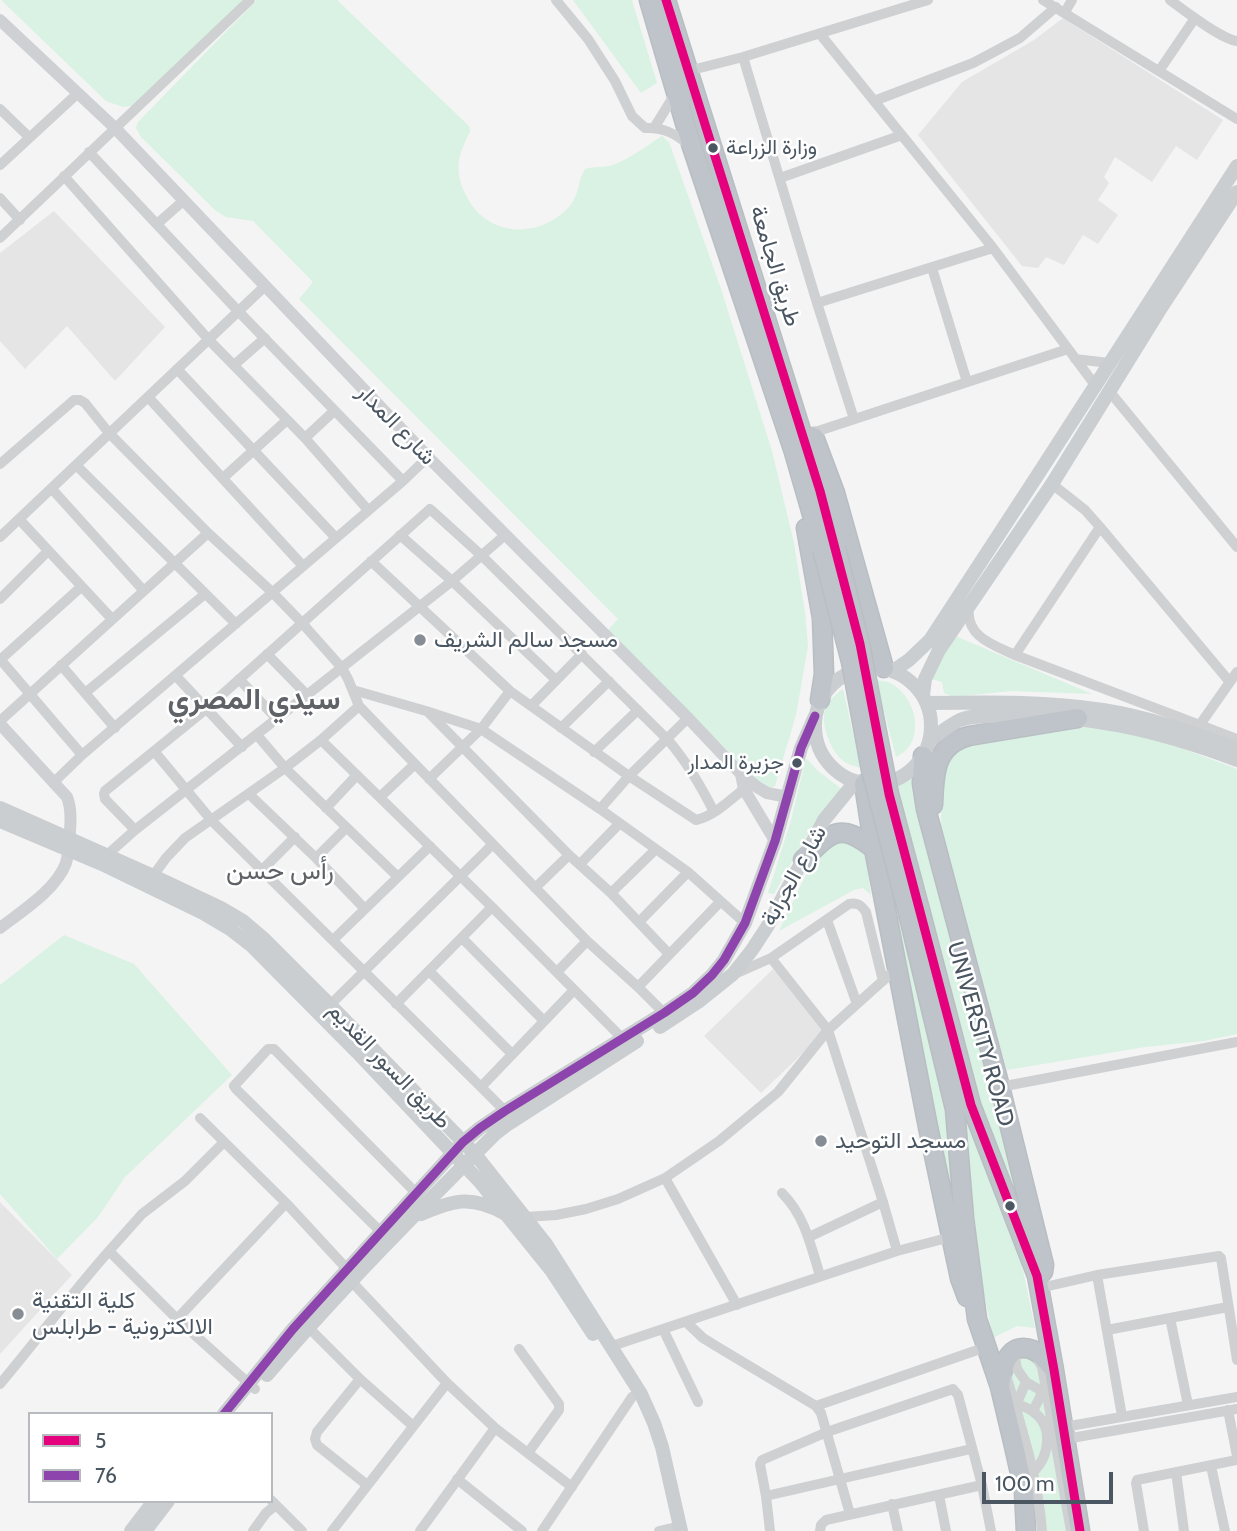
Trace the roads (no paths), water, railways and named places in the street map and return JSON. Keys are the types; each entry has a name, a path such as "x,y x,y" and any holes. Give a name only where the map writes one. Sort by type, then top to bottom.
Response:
{"highway":[{"name":"طريق الجامعة","path":"649,0 692,147 803,440"},
{"name":"طريق الجامعة","path":"666,0 803,440 829,548"},
{"path":"803,440 835,493 889,669"},
{"path":"803,440 822,618 824,674 817,708"},
{"name":"UNIVERSITY ROAD","path":"829,548 871,770 971,1105 1038,1282 1055,1370 1079,1530"},
{"path":"935,850 934,786 937,764 946,748 954,741 968,736 1077,718"},
{"path":"926,748 922,783 926,809 1044,1265 1038,1282"},
{"path":"859,783 960,1278 977,1319"},
{"path":"803,860 826,838 843,832 860,837 874,849"},
{"name":"UNIVERSITY ROAD","path":"915,915 955,1109 964,1218 977,1319 1000,1387 1024,1491 1026,1531"},
{"path":"1000,1387 1008,1357 1025,1349 1035,1351 1055,1370"}],"main road":[{"path":"889,669 909,660 930,640 1237,166"},
{"path":"926,748 931,728 925,699 925,679 939,650 1052,484 1159,311 1237,192"},
{"path":"865,667 889,669 905,677 925,699 953,704 1011,702 1104,710 1192,729 1234,750 1142,729 1077,718 1017,715 967,718 952,724 926,748 912,769 898,779 881,784 859,783 840,774 828,763 819,749 814,732 817,708 831,684 846,673 865,667"},
{"name":"شارع الجرابة","path":"225,1412 308,1327 381,1232 458,1148 480,1128 664,1013 693,993 712,975 745,923 775,841 801,747 817,708"},
{"name":"شارع الجرابة","path":"237,1412 252,1386 293,1329 413,1218 508,1124 698,1002 733,974 767,927 824,820 859,783"},
{"name":"طريق السور القديم","path":"0,808 102,864 203,913 252,946 526,1217 641,1394 662,1447 671,1530"},
{"name":"طريق السور القديم","path":"0,821 107,855 243,921 330,1005 458,1148"},
{"path":"758,884 765,898 772,899 785,893"},
{"name":"طريق السور القديم","path":"470,1160 551,1270 632,1397 657,1452 671,1530"},
{"path":"413,1218 466,1200 480,1202 509,1216"},
{"path":"131,1531 152,1503"},
{"path":"145,1531 166,1503"}],"street":[{"path":"0,238 250,0"},
{"path":"556,0 588,39 615,81 632,116 645,128 677,135 692,147"},
{"path":"688,71 743,57 929,0"},
{"path":"1043,0 1237,119"},
{"path":"874,101 973,63 1020,38 1072,0"},
{"path":"1171,0 1195,18 1237,41"},
{"path":"1159,71 1195,18"},
{"name":"شارع المدار","path":"0,20 115,128 504,536 741,774 767,793 788,797"},
{"path":"820,34 993,248 1095,386"},
{"path":"743,57 854,419"},
{"path":"0,165 78,93"},
{"path":"654,128 675,94"},
{"path":"0,109 29,137"},
{"path":"780,178 902,135"},
{"name":"شارع المدار","path":"89,152 403,481"},
{"path":"64,176 209,340 304,438 368,510"},
{"path":"0,198 20,220"},
{"path":"157,224 183,201"},
{"path":"817,303 993,248"},
{"path":"932,268 967,382"},
{"path":"0,537 264,287"},
{"path":"234,365 265,338"},
{"path":"803,440 854,419 1068,349"},
{"path":"1075,359 1110,363"},
{"path":"177,369 336,538"},
{"path":"1110,392 1237,547"},
{"path":"148,397 303,566"},
{"path":"0,464 74,400 85,403 109,433 208,533 272,592 342,668 359,706 587,942 664,1013"},
{"path":"304,438 334,411"},
{"path":"223,478 287,420"},
{"path":"53,783 82,755 428,457"},
{"path":"76,465 236,624"},
{"path":"1052,484 1085,510 1229,681"},
{"path":"52,489 144,591"},
{"path":"135,830 105,799 105,790 206,709 429,510 482,556 667,740 698,782 714,812"},
{"path":"19,519 112,619"},
{"path":"1015,655 1100,527"},
{"path":"3,921 42,895 62,871 69,845 71,820 67,797 0,722 208,533"},
{"path":"400,536 452,581 556,680"},
{"path":"107,855 135,830 452,581 504,536"},
{"path":"0,599 48,551"},
{"path":"372,561 510,691 594,752 696,820 714,812 744,789"},
{"path":"81,587 0,659 82,755"},
{"path":"85,693 205,594"},
{"path":"969,604 969,621 979,638 1192,729 1237,672"},
{"path":"267,654 307,696"},
{"path":"531,706 582,654"},
{"path":"61,664 115,728"},
{"path":"176,676 242,747"},
{"path":"239,679 277,719"},
{"path":"561,728 608,681"},
{"path":"353,690 426,710 481,729 688,872 745,923"},
{"path":"429,779 481,729 510,691"},
{"path":"153,876 186,838 285,768 359,706"},
{"path":"426,710 670,954"},
{"path":"594,752 638,710"},
{"path":"600,809 688,718"},
{"path":"257,735 285,768 398,877"},
{"path":"321,740 623,1039"},
{"path":"154,751 212,821 505,1111"},
{"path":"380,797 415,764"},
{"path":"741,774 744,789 775,841"},
{"path":"326,808 357,775"},
{"path":"249,794 365,909"},
{"path":"580,864 620,824"},
{"path":"316,858 346,828"},
{"path":"262,870 295,837"},
{"path":"330,1005 493,844"},
{"path":"333,940 430,846"},
{"path":"611,893 656,849"},
{"path":"535,888 569,855"},
{"path":"639,922 688,872"},
{"path":"638,987 720,902"},
{"path":"733,974 771,958 849,904 855,903 866,912 883,981"},
{"path":"396,1004 492,907"},
{"path":"827,920 857,1004"},
{"path":"462,938 544,1021"},
{"path":"557,972 587,942"},
{"path":"771,958 828,1031 897,1251"},
{"path":"526,1217 586,1209 618,1199 665,1178 719,1140 778,1092 828,1031 897,968"},
{"path":"429,971 512,1054"},
{"path":"481,1087 574,989"},
{"path":"1000,1087 1237,1042"},
{"path":"381,1232 234,1086 268,1049 274,1049 417,1194"},
{"path":"200,1118 286,1203 447,1383 495,1427 572,1487"},
{"path":"0,1384 80,1284 142,1214 185,1181 224,1142"},
{"path":"665,1178 737,1305"},
{"path":"782,1193 798,1211 820,1276"},
{"path":"809,1237 883,1202"},
{"path":"177,1319 286,1203"},
{"path":"611,1346 897,1251 951,1237"},
{"path":"109,1251 177,1319 252,1386"},
{"path":"1038,1282 1217,1256 1221,1258 1237,1360"},
{"path":"1097,1275 1122,1416"},
{"path":"1107,1330 1228,1307"},
{"path":"1170,1318 1188,1405"},
{"path":"686,1322 716,1346 817,1406 850,1514"},
{"path":"308,1327 360,1379 413,1426"},
{"path":"663,1329 698,1402"},
{"path":"817,1406 986,1348"},
{"path":"519,1349 559,1404 559,1410 528,1453"},
{"path":"1014,1353 1017,1368 1027,1382 1045,1393"},
{"path":"1014,1353 1030,1353 1042,1367 1045,1393 1079,1530"},
{"path":"1014,1353 1005,1370 1040,1502 1042,1531"},
{"path":"360,1379 314,1439 317,1445 367,1485"},
{"path":"1015,1403 1027,1382"},
{"path":"332,1531 447,1383"},
{"path":"770,1531 761,1461 827,1432 953,1389 958,1395 991,1531"},
{"path":"1033,1411 1045,1393"},
{"path":"542,1531 632,1397"},
{"path":"1065,1433 1122,1416 1237,1397"},
{"path":"1015,1403 1033,1411 1043,1423 1048,1441 1041,1463 1032,1472"},
{"path":"1065,1433 1232,1409 1237,1458 1136,1481 1144,1531"},
{"path":"420,1531 495,1427"},
{"path":"766,1496 971,1449"},
{"path":"1211,1466 1225,1531"},
{"path":"1176,1472 1184,1531"},
{"path":"457,1479 522,1531"},
{"path":"820,1531 826,1520 982,1486"},
{"path":"939,1495 946,1531"},
{"path":"253,1531 274,1502 302,1531"},
{"path":"892,1504 898,1531"}],"place":[{"name":"وزارة الزراعة","path":"713,148"},
{"name":"مسجد سالم الشريف","path":"420,640"},
{"name":"جزيرة المدار","path":"797,763"},
{"name":"مسجد التوحيد","path":"821,1141"},
{"name":"كلية التقنية الالكترونية - طرابلس","path":"18,1314"}],"district":[{"name":"سيدي المصري","path":"254,700"},
{"name":"رأس حسن","path":"280,871"}]}
